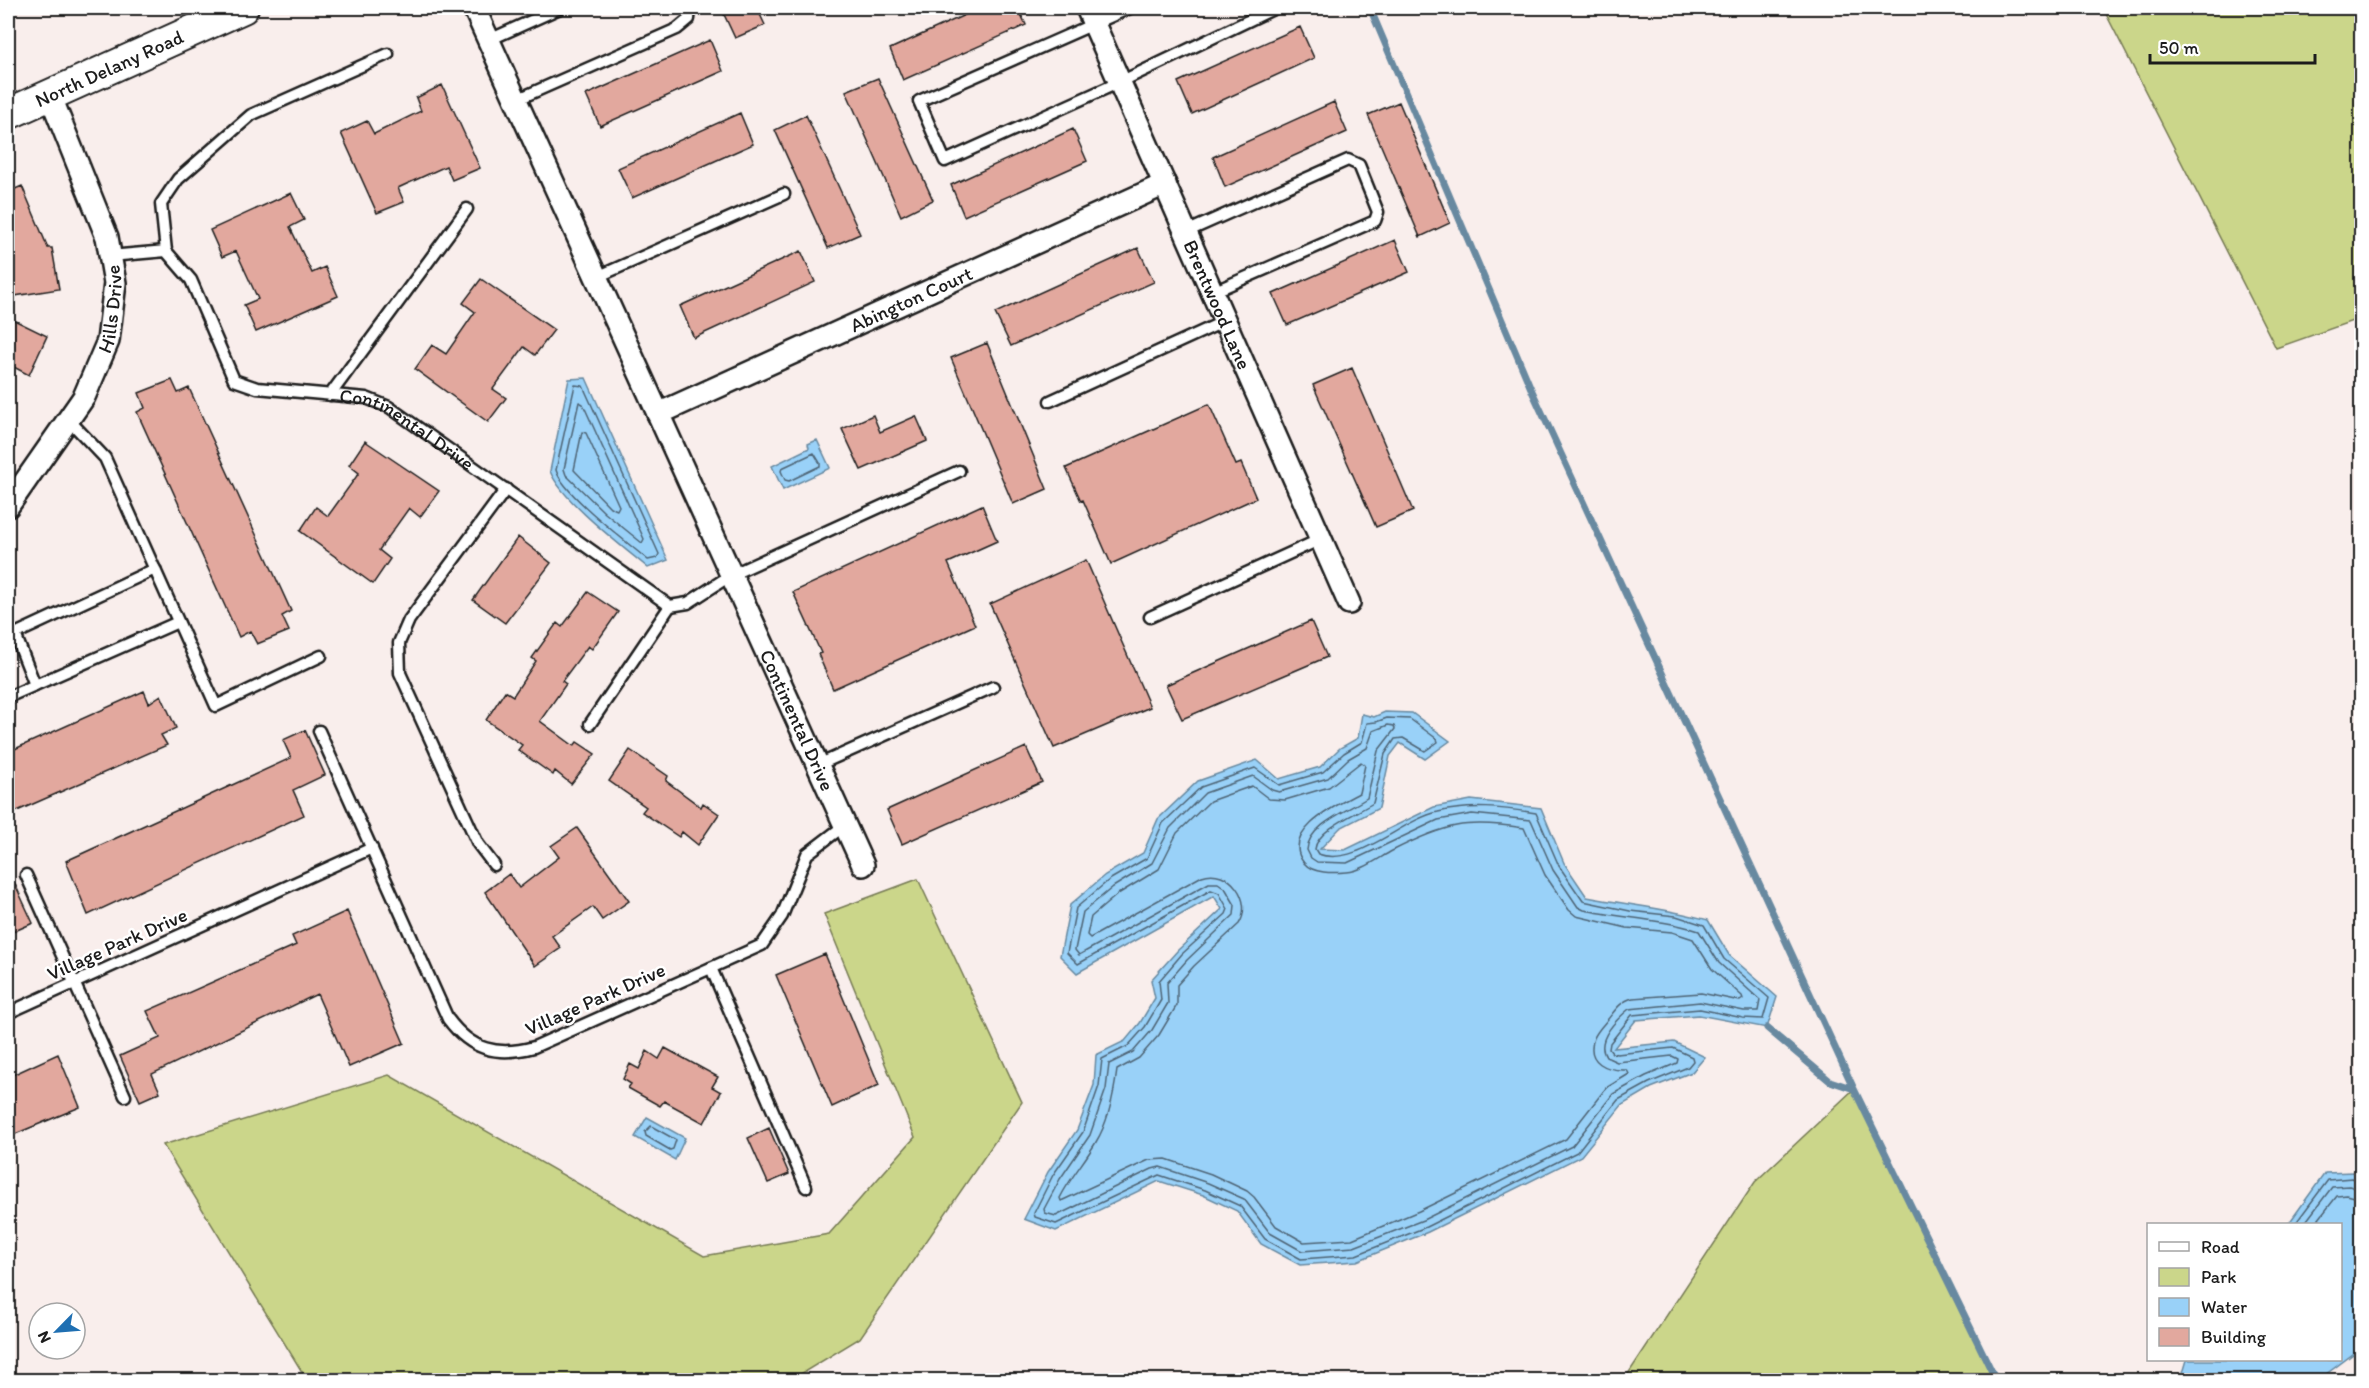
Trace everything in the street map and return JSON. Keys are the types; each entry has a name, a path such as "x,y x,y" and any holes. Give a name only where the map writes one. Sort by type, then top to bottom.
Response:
{"street":[{"name":"North Delany Road","path":"8,114 243,8"},
{"name":"Continental Drive","path":"474,8 863,865"},
{"name":"Brentwood Lane","path":"1090,16 1349,603"},
{"name":"Hills Drive","path":"8,506 84,397 108,342 115,283 107,237 50,95"},
{"name":"Abington Court","path":"658,414 1165,184"}],"lane":[{"path":"489,40 560,8"},
{"path":"516,100 677,29 689,19 690,8"},
{"path":"1130,8 1090,16 919,101 945,161 1120,82 1275,8"},
{"path":"110,256 166,251 161,204 178,179 251,115 388,54"},
{"path":"1186,232 1348,160 1359,165 1378,212 1375,220 1213,292"},
{"path":"597,276 784,194"},
{"path":"330,395 467,209"},
{"name":"Continental Drive","path":"166,251 191,280 234,380 257,388 366,398 389,407 670,606"},
{"path":"1050,400 1226,321"},
{"path":"69,419 105,458 216,706 321,656"},
{"path":"590,724 670,606 688,603 731,575 959,471"},
{"path":"494,865 478,844 400,673 399,643 409,620 506,489"},
{"path":"1150,617 1322,539"},
{"path":"35,685 15,634 155,569"},
{"path":"8,697 178,622"},
{"path":"818,765 993,687"},
{"name":"Village Park Drive","path":"319,731 448,1019 460,1035 476,1045 512,1053 534,1047 762,945 782,916 807,854 845,825"},
{"name":"Village Park Drive","path":"8,1013 372,848"},
{"path":"26,875 125,1096"},
{"path":"711,968 806,1187"}],"green space":[{"path":"2103,8 2361,8 2361,318 2276,348"},
{"path":"918,879 1022,1102 860,1338 791,1380 307,1380 163,1145 389,1075 704,1256 829,1234 915,1137 824,914"},
{"path":"1854,1089 1996,1380 1624,1380 1755,1182"}],"water":[{"path":"586,378 668,560 648,568 579,509 556,483 550,471 569,379"},
{"path":"817,440 830,468 783,490 772,466 809,448 808,444"},
{"path":"1385,712 1412,713 1450,741 1425,759 1400,743 1390,756 1379,808 1340,828 1320,849 1345,850 1434,807 1471,800 1541,808 1564,863 1587,897 1708,920 1729,955 1777,997 1767,1028 1699,1015 1636,1020 1614,1048 1674,1042 1705,1057 1692,1072 1651,1088 1622,1105 1581,1156 1428,1232 1357,1261 1300,1265 1261,1244 1237,1211 1203,1195 1159,1181 1056,1231 1024,1219 1048,1172 1077,1130 1094,1085 1096,1055 1125,1041 1140,1023 1155,998 1151,980 1178,950 1222,909 1214,896 1077,973 1060,956 1070,905 1105,875 1143,853 1158,819 1198,781 1257,760 1279,779 1320,767 1340,748 1358,738 1362,714 1374,717"},
{"path":"647,1117 685,1138 675,1160 635,1137"},
{"path":"2355,1172 2362,1179 2361,1348 2325,1375 2322,1380 2176,1380 2184,1370 2187,1361 2342,1361 2342,1223 2289,1223 2325,1173"}],"building":[{"path":"721,8 757,8 765,25 735,38"},
{"path":"980,8 1018,8 1026,25 903,80 890,49"},
{"path":"1300,27 1314,58 1192,114 1178,82"},
{"path":"710,40 723,71 600,126 586,95"},
{"path":"878,78 933,200 901,216 846,91"},
{"path":"442,85 480,168 452,180 446,166 398,188 404,202 377,213 341,133 367,121 374,134 421,111 416,98"},
{"path":"1334,102 1347,132 1225,187 1213,157"},
{"path":"1399,102 1450,223 1420,237 1368,115"},
{"path":"740,113 753,144 632,198 618,168"},
{"path":"806,115 860,234 828,248 775,130"},
{"path":"1073,129 1087,161 964,216 951,185"},
{"path":"22,186 48,248 52,248 59,289 8,297 8,192"},
{"path":"291,193 304,220 290,227 312,273 325,267 338,296 256,332 244,305 258,299 236,251 222,257 210,230"},
{"path":"1395,240 1409,272 1287,325 1273,294"},
{"path":"1138,248 1154,282 1011,346 995,313"},
{"path":"801,251 815,282 694,338 680,306"},
{"path":"481,279 554,330 535,355 524,347 493,389 506,398 488,422 415,369 432,345 446,354 475,312 463,303"},
{"path":"8,317 47,336 29,375 8,364"},
{"path":"987,343 1047,489 1013,504 951,358"},
{"path":"1352,368 1413,511 1376,527 1313,385"},
{"path":"172,380 178,393 189,388 291,611 282,616 289,631 257,644 250,631 239,637 137,412 145,408 139,393"},
{"path":"1209,404 1236,465 1241,463 1256,498 1111,564 1083,500 1081,501 1066,468"},
{"path":"873,415 880,432 916,416 927,441 861,470 842,429"},
{"path":"365,441 439,491 420,517 409,508 379,550 390,559 373,584 300,531 316,507 328,516 359,473 349,465"},
{"path":"982,505 997,541 948,563 975,625 833,689 818,654 821,653 793,592"},
{"path":"518,537 551,563 505,623 473,600"},
{"path":"1086,560 1150,707 1054,748 990,604"},
{"path":"588,592 618,612 592,649 588,646 562,681 566,684 540,721 574,746 577,742 595,754 571,784 555,771 553,775 518,750 522,745 486,720 505,691 513,696 536,661 532,658 557,623 562,627"},
{"path":"1311,621 1327,657 1182,719 1166,685"},
{"path":"144,691 149,703 161,695 176,728 161,735 167,745 8,815 8,752"},
{"path":"305,730 325,775 293,790 304,815 88,915 66,861 291,758 283,740"},
{"path":"1026,747 1042,782 902,844 887,810"},
{"path":"630,750 668,776 666,781 701,807 703,803 719,814 698,845 682,832 679,837 642,812 646,807 609,781"},
{"path":"577,828 629,901 602,920 593,907 552,936 561,948 535,966 485,892 509,874 519,888 559,857 551,846"},
{"path":"8,869 33,923 8,934"},
{"path":"347,911 404,1043 349,1067 317,994 152,1074 160,1092 140,1101 120,1056 160,1038 147,1011 296,945 292,936"},
{"path":"825,954 879,1085 832,1107 776,975"},
{"path":"665,1048 718,1077 712,1087 721,1092 704,1123 664,1101 660,1106 628,1088 631,1084 623,1079 630,1064 639,1069 647,1051 659,1059"},
{"path":"58,1054 80,1107 8,1137 8,1077"},
{"path":"769,1128 789,1174 768,1183 748,1138"}],"waterway":[{"path":"1370,8 1532,391 1854,1089 1996,1380"},
{"path":"1767,1028 1830,1081 1854,1089"}]}
